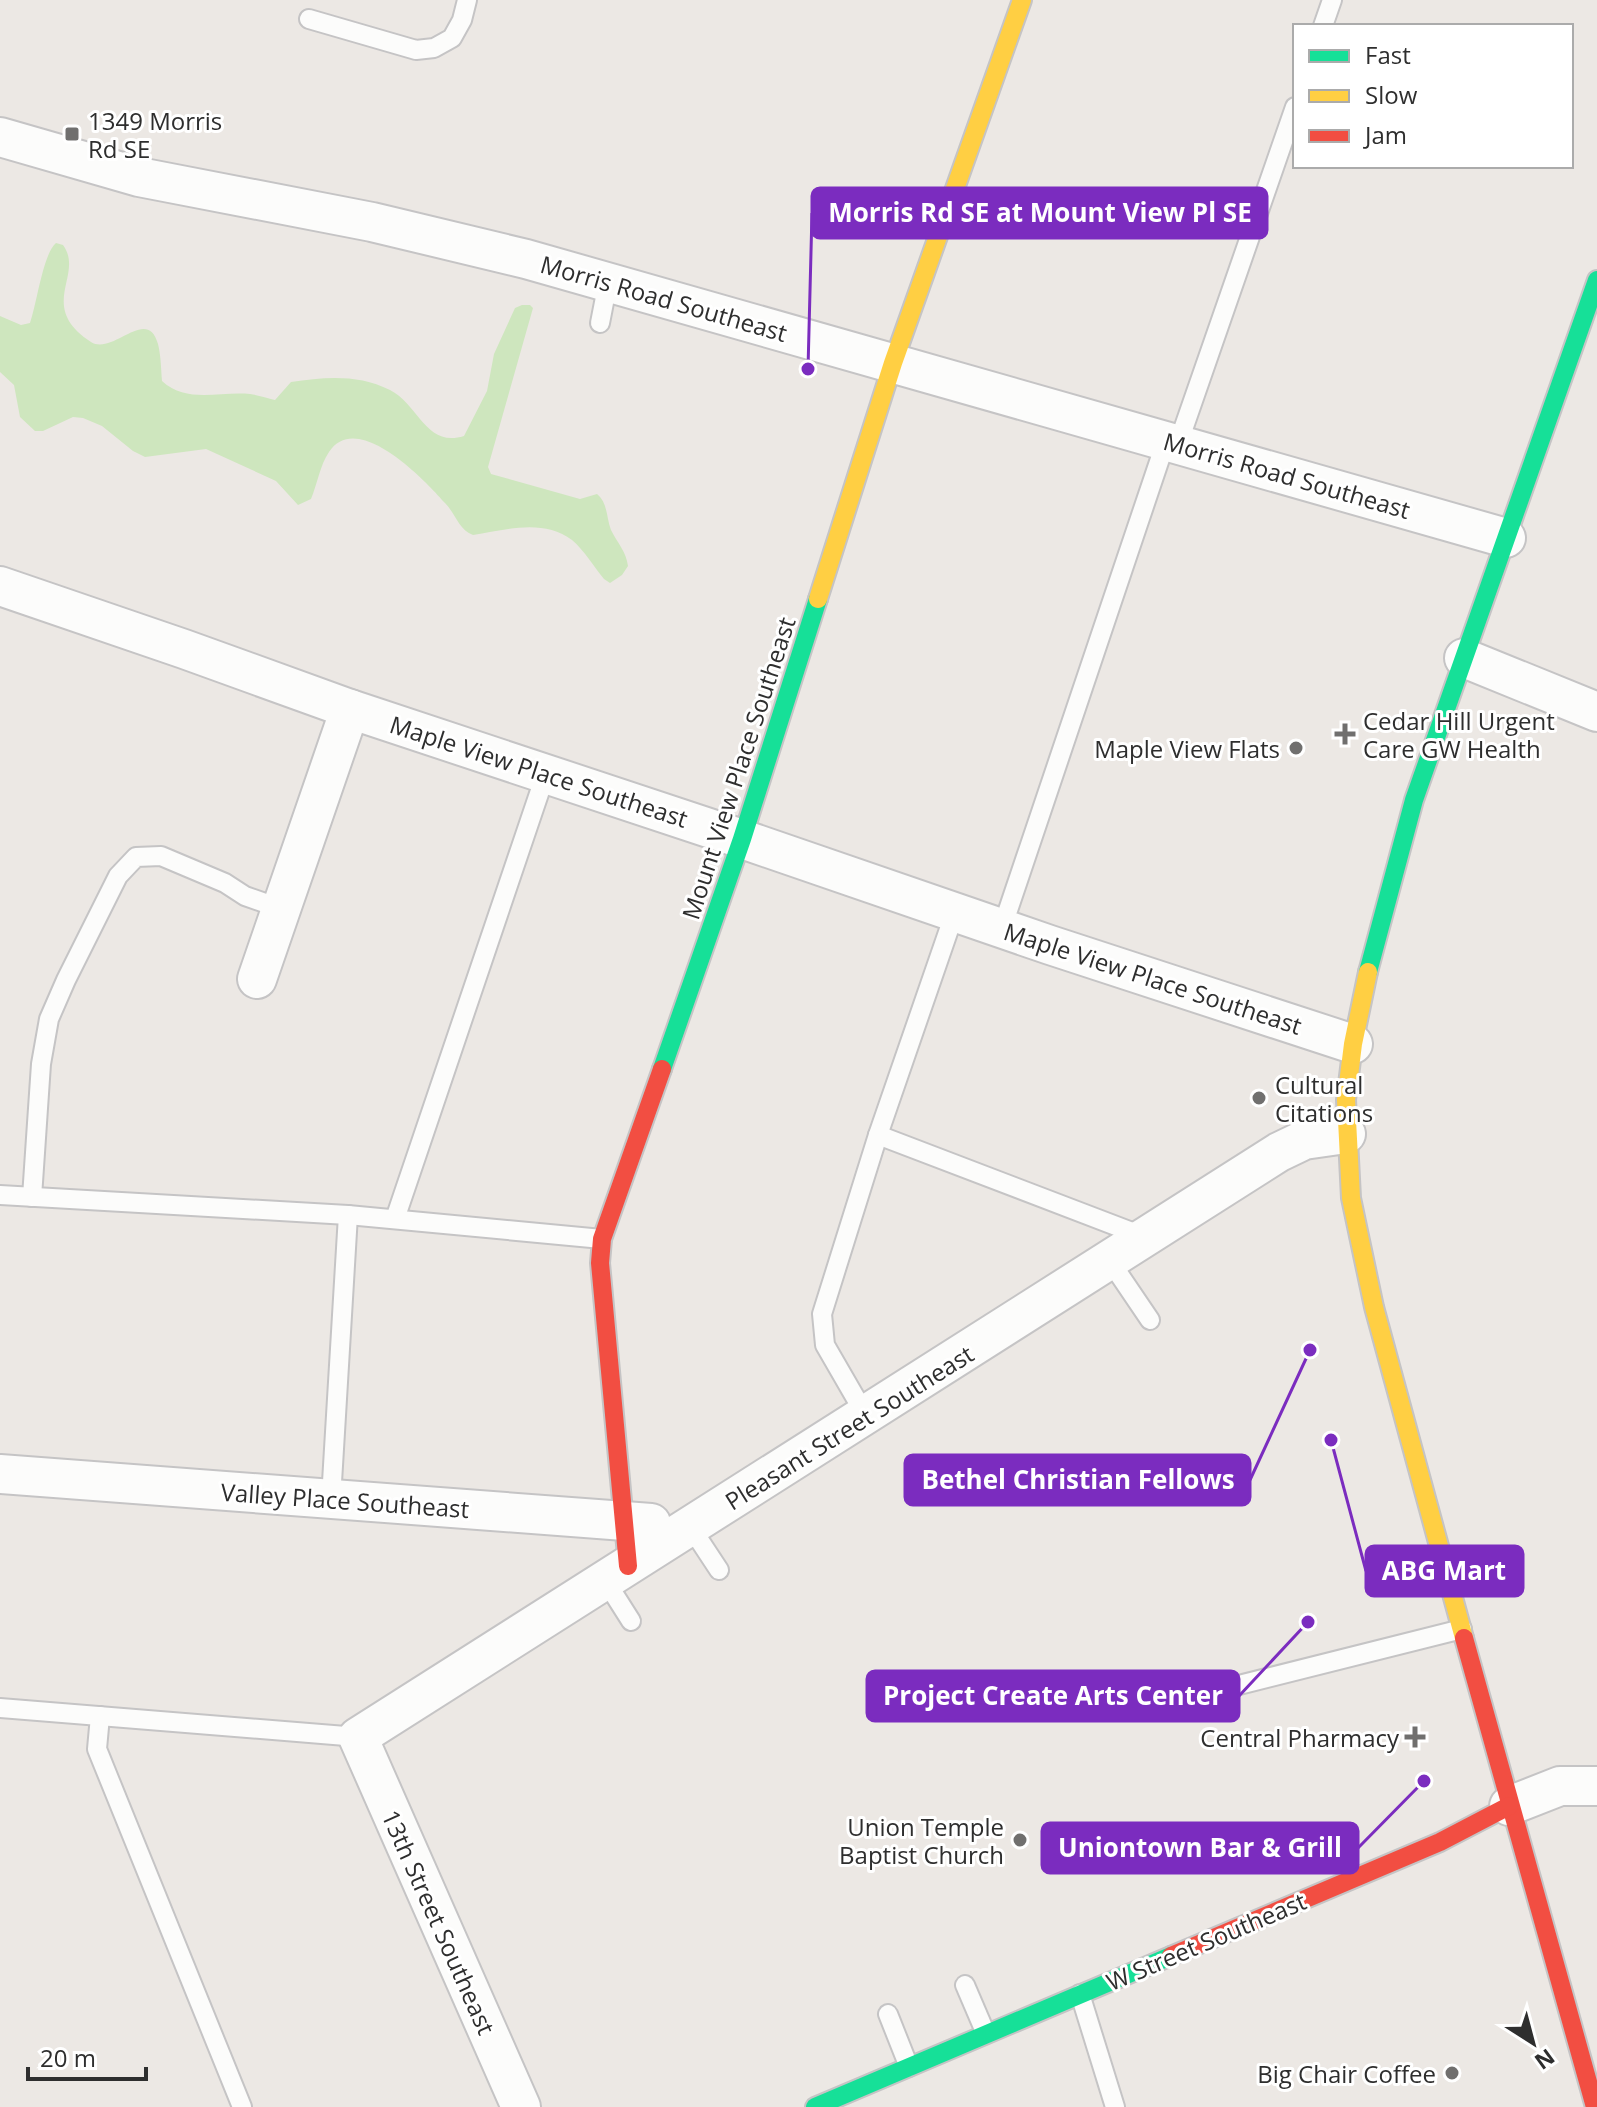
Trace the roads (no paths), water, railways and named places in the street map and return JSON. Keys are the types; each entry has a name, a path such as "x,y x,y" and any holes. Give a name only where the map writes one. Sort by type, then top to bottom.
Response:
{"main road":[{"name":"Mount View Place Southeast","path":"617,1573 625,1522 600,1263 602,1239 742,839 893,363 1022,0"},
{"path":"1595,2107 1509,1806 1374,1307 1351,1198 1346,1100 1368,968 1414,800 1597,280"},
{"name":"W Street Southeast","path":"815,2107 1440,1842 1509,1806"}],"street":[{"name":"Morris Road Southeast","path":"2,145 139,177 372,222 526,259 1506,538"},
{"name":"Maple View Place Southeast","path":"0,586 350,709 1353,1044"},
{"path":"1464,658 1597,712"},
{"path":"257,979 350,709"},
{"name":"Pleasant Street Southeast","path":"358,1737 1279,1152 1304,1140 1346,1134"},
{"name":"Valley Place Southeast","path":"0,1474 690,1526"},
{"name":"13th Street Southeast","path":"358,1737 521,2107"},
{"name":"W Street Southeast","path":"1509,1806 1560,1786 1597,1786"}],"lane":[{"path":"309,19 416,50 434,48 452,38 462,20 467,0"},
{"path":"1324,24 1332,0"},
{"path":"1002,928 1172,443 1293,112"},
{"path":"600,323 608,282"},
{"path":"395,1219 546,773"},
{"path":"32,1197 41,1064 49,1019 118,876 136,857 161,856 225,883 245,896 282,909"},
{"path":"866,1416 825,1345 822,1314 878,1135 955,912"},
{"path":"878,1135 1145,1237"},
{"path":"0,1195 348,1215 602,1239"},
{"path":"331,1499 348,1215"},
{"path":"1110,1261 1150,1320"},
{"path":"690,1526 719,1570"},
{"path":"617,1573 631,1621"},
{"path":"1219,1690 1462,1629"},
{"path":"0,1708 358,1737"},
{"path":"100,1716 97,1749 242,2107"},
{"path":"965,1985 986,2035"},
{"path":"1080,1994 1115,2107"},
{"path":"888,2014 909,2067"}],"place":[{"name":"1349 Morris Rd SE","path":"72,134"},
{"name":"Morris Rd SE at Mount View Pl SE","path":"808,369"},
{"name":"Cedar Hill Urgent Care GW Health","path":"1345,734"},
{"name":"Maple View Flats","path":"1296,748"},
{"name":"Cultural Citations","path":"1259,1098"},
{"name":"Bethel Christian Fellows","path":"1310,1350"},
{"name":"ABG Mart","path":"1331,1440"},
{"name":"Project Create Arts Center","path":"1308,1622"},
{"name":"Central Pharmacy","path":"1415,1737"},
{"name":"Uniontown Bar & Grill","path":"1424,1781"},
{"name":"Union Temple Baptist Church","path":"1020,1840"},
{"name":"Big Chair Coffee","path":"1452,2073"}]}
